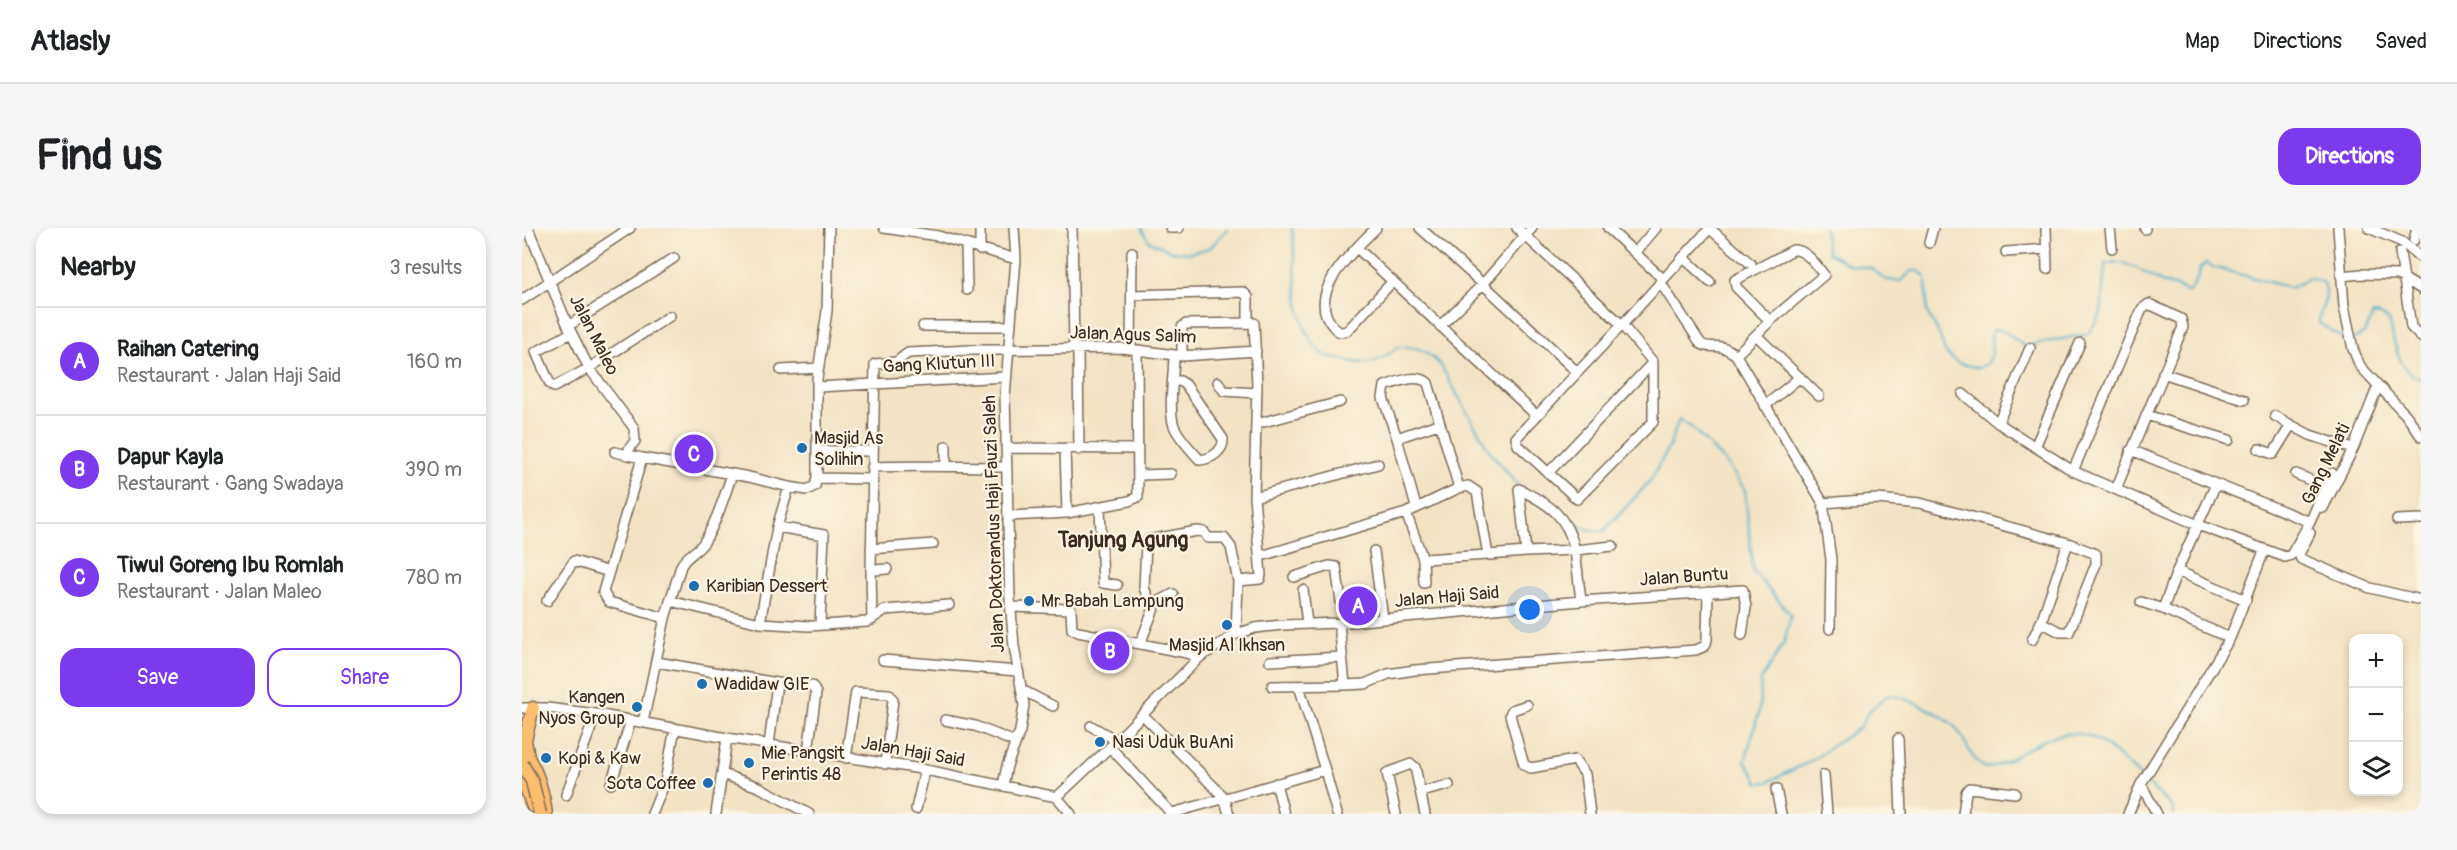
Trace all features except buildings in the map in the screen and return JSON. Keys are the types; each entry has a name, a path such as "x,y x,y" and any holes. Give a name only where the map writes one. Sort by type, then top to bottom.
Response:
{"main road":[{"path":"527,708 525,764 534,814"},
{"path":"525,764 532,781 540,814"},
{"path":"525,764 542,792 546,814"}],"street":[{"name":"Jalan Maleo","path":"528,228 570,330 589,368 619,411 634,428 635,441 629,449"},
{"path":"522,300 630,228"},
{"path":"615,452 789,487 812,489 817,478 817,387 827,311 829,228"},
{"path":"884,228 937,232 980,250 1016,259"},
{"path":"980,228 980,250"},
{"name":"Jalan Doktorandus Haji Fauzi Saleh","path":"1003,785 1022,717 1022,690 1011,608 1006,467 1005,396 1016,259 1014,228"},
{"path":"1072,228 1079,450"},
{"path":"1170,228 1179,228"},
{"path":"1376,228 1327,284 1325,314 1337,332 1343,333 1348,330 1394,280"},
{"path":"1420,228 1577,372"},
{"path":"1517,228 1622,325 1653,362 1653,422 1578,499 1516,442 1517,435 1622,325 1709,228 1751,264"},
{"path":"1440,326 1483,284 1533,228"},
{"path":"1608,228 1661,281 1701,344 1720,345 1736,355 1823,504 1831,559 1830,629"},
{"path":"1635,253 1656,228"},
{"path":"1929,243 1933,228"},
{"path":"2046,228 2047,269"},
{"path":"2110,228 2112,248"},
{"path":"2368,228 2402,242 2421,258"},
{"path":"2335,233 2348,327 2360,366 2406,415 2421,436"},
{"path":"966,245 967,290"},
{"path":"1357,248 1394,280 1536,416"},
{"path":"2006,252 2047,249"},
{"path":"1736,355 1770,321 1824,275 1799,250 1793,250 1735,280 1736,287 1770,321"},
{"path":"1008,516 1067,513 1136,499 1139,493 1132,252"},
{"path":"2400,252 2411,327 2421,337"},
{"path":"1683,257 1710,282"},
{"path":"670,316 589,368 554,387 550,384 536,352 674,258"},
{"path":"2341,276 2361,274 2403,276 2421,289"},
{"path":"1132,295 1243,292 1248,297 1248,322"},
{"path":"2073,471 2145,305 2149,304 2181,319 2183,323 2116,489"},
{"path":"1174,381 1180,381 1186,385 1223,439 1218,452 1204,460 1200,460 1192,452 1174,425 1174,381 1182,327 1186,324 1254,323 1257,393 1254,497 1261,556 1260,579 1238,581"},
{"path":"924,326 1011,326"},
{"path":"1756,335 1819,396"},
{"path":"2035,447 2080,343"},
{"path":"1998,423 2030,348"},
{"name":"Jalan Agus Salim","path":"874,384 874,365 896,362 908,353 1076,349 1134,350 1178,356 1256,351"},
{"path":"1548,473 1653,362"},
{"path":"781,370 819,368"},
{"path":"2163,373 2244,400"},
{"name":"Gang Klutun III","path":"817,387 1006,377"},
{"path":"1765,406 1800,377"},
{"path":"1416,507 1397,438 1383,398 1385,386 1418,378 1425,379 1428,383 1438,424 1459,488"},
{"path":"1218,382 1224,391 1257,393"},
{"path":"872,620 874,384"},
{"name":"Gang Melati","path":"2378,386 2353,449 2300,554 2301,559 2379,591 2421,600"},
{"path":"1963,394 1998,423 2073,471 2264,551 2290,556 2310,522 2332,473"},
{"path":"1256,424 1340,402"},
{"path":"2146,415 2229,440"},
{"path":"2275,416 2310,435 2353,449"},
{"path":"1397,438 1438,424"},
{"path":"2259,449 2273,454 2291,425"},
{"path":"946,446 946,466"},
{"path":"1006,448 1138,449"},
{"path":"1065,449 1067,513"},
{"path":"2131,450 2310,522"},
{"path":"818,451 872,451"},
{"path":"642,458 603,592 605,600 634,611 665,618"},
{"path":"1254,497 1378,464"},
{"path":"872,467 1006,467"},
{"path":"1139,475 1171,474"},
{"path":"2296,474 2326,487"},
{"path":"643,722 665,618 683,561 697,550 707,537 732,475"},
{"path":"817,478 872,478"},
{"path":"2163,609 2177,571 2216,484"},
{"path":"1261,556 1406,513 1468,486 1477,492 1488,555"},
{"path":"760,623 777,527 789,487"},
{"path":"1526,552 1519,489 1552,508 1568,526 1575,550 1581,601"},
{"path":"1823,504 1865,499 1904,501 2068,543 2096,554 2096,564 2069,632 2060,632 2041,622"},
{"path":"1100,507 1103,582 1117,585"},
{"path":"1406,513 1423,558 1424,583"},
{"path":"2397,520 2421,519"},
{"path":"777,527 824,535 820,626"},
{"path":"1153,608 1144,588 1146,543 1149,540 1197,531 1204,532 1208,538 1224,538 1231,547 1238,581 1236,634"},
{"path":"2032,640 2041,622 2068,543"},
{"path":"871,549 933,544"},
{"path":"1423,558 1613,546"},
{"path":"1374,551 1383,619"},
{"path":"2128,814 2142,783 2230,638 2264,551"},
{"path":"547,601 574,561 609,572"},
{"path":"1294,577 1335,566 1345,685"},
{"path":"871,569 887,569"},
{"path":"2177,571 2246,600"},
{"path":"1303,590 1307,624"},
{"name":"Jalan Buntu","path":"1581,601 1743,590 1746,607 1742,635"},
{"path":"1272,686 1365,684 1388,674 1415,670 1696,650 1705,646 1707,640 1708,592"},
{"path":"1140,644 1153,608 1161,599 1173,594"},
{"path":"670,601 760,623 820,626 872,620 885,610 950,605"},
{"name":"Jalan Haji Said","path":"527,708 596,714 925,770 1057,797 1200,657 1236,634 1262,627 1341,623 1581,601"},
{"path":"2141,602 2230,638"},
{"path":"1011,608 1071,609 1072,629 1078,632 1200,657"},
{"path":"1270,661 1342,657"},
{"path":"883,660 1018,671"},
{"path":"657,662 815,688 808,751"},
{"path":"769,745 777,683"},
{"path":"1299,686 1337,814"},
{"path":"1022,690 1053,706"},
{"path":"846,758 856,692 880,692 888,694 893,700 885,764"},
{"path":"1527,705 1512,710 1510,715 1524,765 1531,768 1575,760 1586,774 1590,814"},
{"path":"566,795 596,714"},
{"path":"1143,714 1224,797 1229,814"},
{"path":"611,784 631,720"},
{"path":"945,720 975,726 1015,742"},
{"path":"1091,726 1113,744 1171,814 1325,770"},
{"path":"652,814 665,782 675,728"},
{"path":"716,814 727,738"},
{"path":"1898,739 1901,814"},
{"path":"1396,814 1387,774 1388,771 1411,764 1415,767 1425,814"},
{"path":"916,809 925,770"},
{"path":"722,774 759,787 809,814"},
{"path":"1824,775 1827,814"},
{"path":"1276,783 1284,814"},
{"path":"2142,783 2157,814"},
{"path":"1421,792 1449,785"},
{"path":"1963,814 1966,792 1969,788 2015,792"},
{"path":"1776,789 1781,814"},
{"path":"1057,797 1071,814"}],"waterway":[{"path":"1141,228 1149,241 1171,251 1188,253 1210,248 1228,228"},
{"path":"1292,228 1301,315 1314,345 1330,357 1362,363 1380,359 1398,347 1411,347 1425,352 1440,364 1490,452 1518,485"},
{"path":"1824,228 1828,253 1852,266 1871,268 1886,280 1901,281 1912,271 1919,271 1926,277 1927,312 1939,334 1945,352 1958,363 1979,368 1988,363 1992,354 1991,333 1995,329 2004,331 2024,346 2088,334 2101,314 2105,264 2113,262 2129,265 2187,292 2190,291 2199,275 2200,268 2206,263 2213,267 2291,288 2309,278 2323,282 2326,297 2319,323 2349,342"},
{"path":"2354,339 2365,333 2373,314 2381,315 2389,320 2401,363 2406,370 2421,379"},
{"path":"1552,504 1580,526 1604,531 1650,481 1670,445 1679,419 1692,428 1727,464 1745,490 1753,571 1791,615 1784,643 1761,680 1759,712 1745,761 1759,783 1768,782 1811,761 1860,727 1869,711 1888,695 1912,702 1946,719 1957,729 1974,758 1985,768 2004,762 2050,738 2066,734 2080,734 2092,737 2104,744 2141,777"},
{"path":"2145,781 2173,808 2174,814"}],"place":[{"name":"Masjid As Solihin","path":"802,448"},
{"name":"Tiwul Goreng Ibu Romlah","path":"694,454"},
{"name":"Karibian Dessert","path":"694,586"},
{"name":"Mr Babah Lampung","path":"1029,601"},
{"name":"Raihan Catering","path":"1358,606"},
{"name":"Masjid Al Ikhsan","path":"1227,625"},
{"name":"Dapur Kayla","path":"1110,651"},
{"name":"Wadidaw GIE","path":"702,684"},
{"name":"Kangen Nyos Group","path":"637,707"},
{"name":"Nasi Uduk BuAni","path":"1100,742"},
{"name":"Kopi & Kaw","path":"546,758"},
{"name":"Mie Pangsit Perintis 48","path":"749,763"},
{"name":"Sota Coffee","path":"708,783"}],"district":[{"name":"Tanjung Agung","path":"1123,540"}]}
